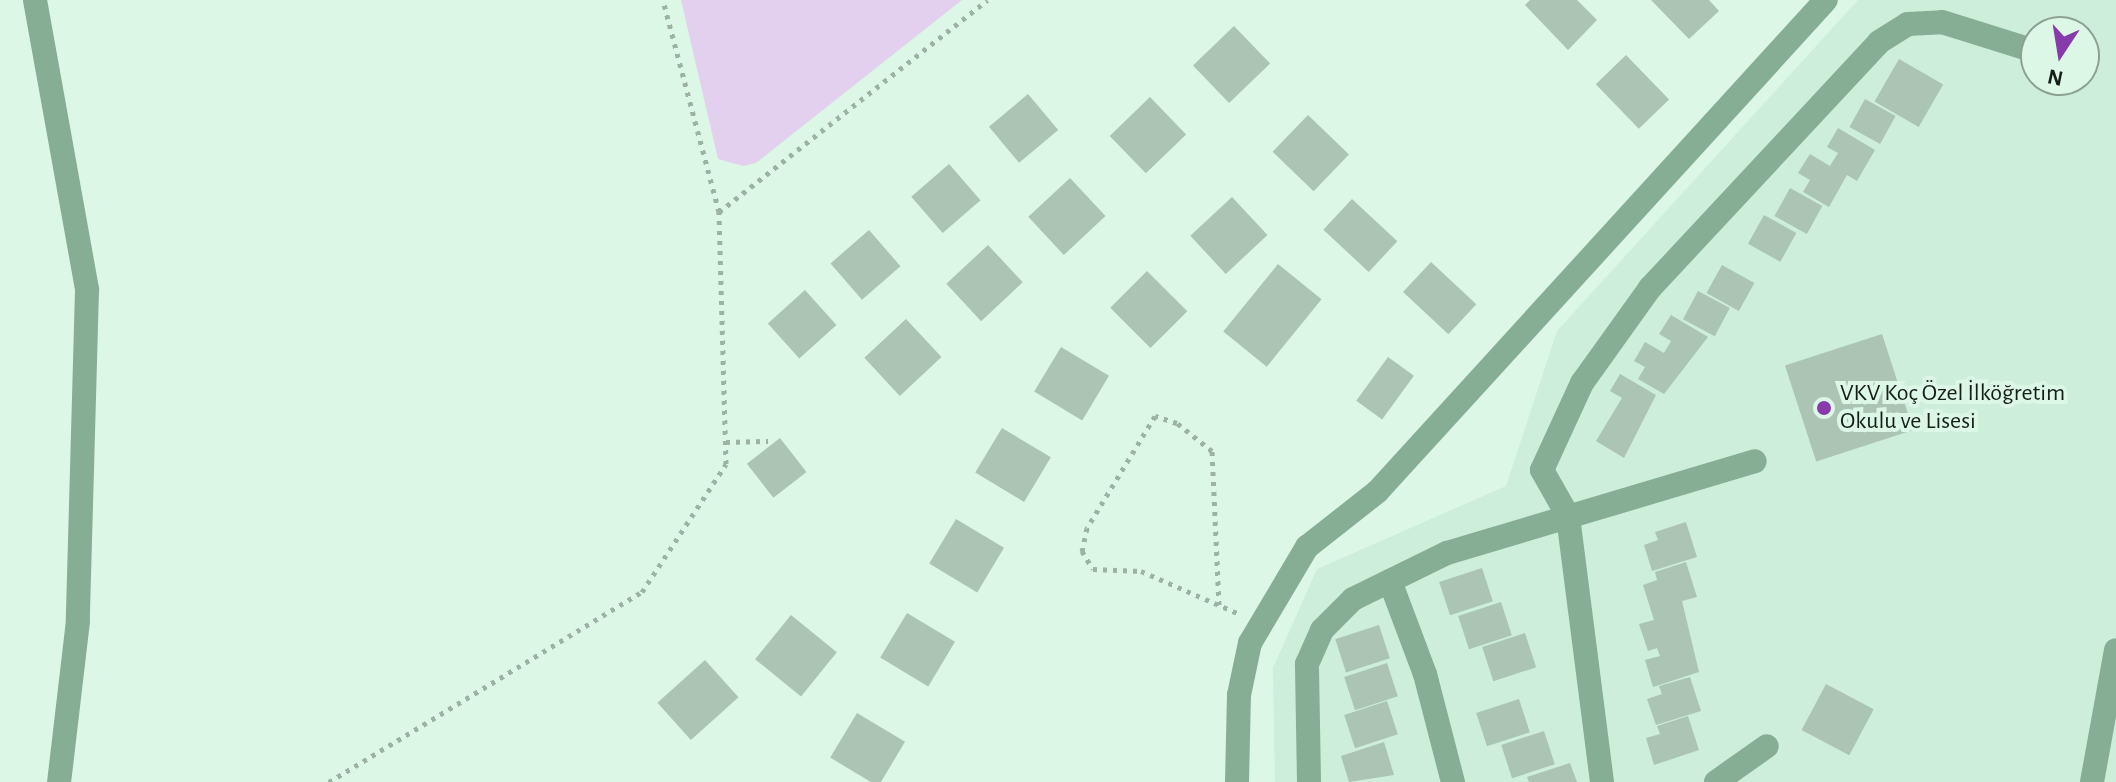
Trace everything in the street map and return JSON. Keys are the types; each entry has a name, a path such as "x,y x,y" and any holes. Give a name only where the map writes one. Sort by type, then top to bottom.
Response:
{"street":[{"path":"1237,782 1239,695 1259,624 1307,547 1377,492 1826,0"},
{"path":"36,1 87,290 78,621 59,782"},
{"path":"1602,782 1568,516 1542,470 1582,383 1650,288 1879,42 1908,24 1942,22 2020,46"},
{"path":"1309,782 1304,682 1313,646 1336,613 1390,581 1447,553 1755,461"},
{"path":"1390,581 1425,674 1453,782"},
{"path":"2093,778 2111,712 2116,650"},
{"path":"1716,782 1767,746"},
{"path":"2093,778 2116,759"}],"path":[{"path":"329,782 642,592 726,464 719,212 663,0"},
{"path":"719,212 987,0"},
{"path":"1219,605 1212,451 1177,423 1155,416 1087,528 1082,551 1093,569 1141,571 1259,624"},
{"path":"726,442 768,441"}],"shaded area":[{"path":"681,0 962,0 756,163 743,166 718,159"},
{"name":"VKV Koç Özel İlköğretim Okulu ve Lisesi","path":"1858,0 2116,0 2116,782 1275,782 1273,668 1317,569 1506,486 1557,331"}],"building":[{"path":"1530,0 1577,0 1597,20 1568,50 1525,5"},
{"path":"1651,0 1709,0 1719,11 1689,39"},
{"path":"1234,26 1270,63 1229,103 1193,66"},
{"path":"1626,55 1669,100 1639,129 1596,84"},
{"path":"1899,59 1943,84 1919,127 1874,101"},
{"path":"1028,94 1058,130 1019,163 989,127"},
{"path":"1150,97 1186,134 1146,173 1110,136"},
{"path":"1865,99 1896,116 1880,144 1849,127"},
{"path":"1308,115 1349,155 1314,191 1273,152"},
{"path":"1838,128 1875,150 1857,181 1847,175 1829,207 1803,192 1810,180 1798,173 1810,154 1830,166 1838,153 1827,147"},
{"path":"949,164 980,200 943,233 911,197"},
{"path":"1070,178 1105,216 1064,255 1028,217"},
{"path":"1790,188 1822,206 1807,234 1774,216"},
{"path":"1232,197 1267,235 1226,274 1190,236"},
{"path":"1352,199 1397,241 1369,272 1323,230"},
{"path":"1764,215 1796,233 1780,262 1748,244"},
{"path":"869,230 900,266 862,300 831,263"},
{"path":"988,245 1023,282 981,321 946,284"},
{"path":"1431,262 1476,304 1448,334 1403,292"},
{"path":"1278,264 1322,299 1267,367 1223,332"},
{"path":"1722,265 1754,283 1739,311 1706,293"},
{"path":"1147,271 1187,311 1151,348 1110,308"},
{"path":"805,290 836,325 799,358 768,323"},
{"path":"1698,291 1730,308 1715,336 1683,319"},
{"path":"1671,315 1708,337 1664,394 1638,379 1645,367 1634,361 1645,342 1664,353 1671,341 1659,334"},
{"path":"906,319 941,357 900,396 864,358"},
{"path":"1882,334 1913,430 1816,462 1785,366"},
{"path":"1061,347 1109,376 1082,420 1034,392"},
{"path":"1388,357 1414,376 1382,419 1356,401"},
{"path":"1620,374 1656,395 1624,458 1596,441 1622,398 1610,391"},
{"path":"1002,428 1051,457 1024,502 975,473"},
{"path":"780,438 806,472 773,498 747,464"},
{"path":"956,519 1004,548 977,592 929,564"},
{"path":"1686,522 1697,557 1652,571 1644,545 1658,540 1655,532"},
{"path":"1686,562 1697,597 1682,601 1699,672 1653,687 1645,660 1660,656 1657,648 1648,651 1639,624 1654,620 1643,585 1657,580 1655,572"},
{"path":"1482,568 1493,601 1450,615 1439,582"},
{"path":"1501,602 1512,635 1469,649 1458,616"},
{"path":"907,613 955,642 928,686 880,658"},
{"path":"791,615 837,652 801,696 755,659"},
{"path":"1379,625 1390,658 1346,673 1335,639"},
{"path":"1525,633 1536,667 1493,681 1482,647"},
{"path":"705,660 738,697 691,740 657,703"},
{"path":"1387,663 1398,696 1355,710 1344,677"},
{"path":"1690,677 1701,711 1656,725 1647,699 1662,694 1659,686"},
{"path":"1826,684 1874,709 1849,755 1802,730"},
{"path":"1519,699 1530,732 1487,746 1476,713"},
{"path":"1387,701 1398,734 1355,748 1344,715"},
{"path":"857,713 905,742 881,782 871,782 830,758"},
{"path":"1688,716 1699,750 1654,765 1646,738 1660,734 1657,726"},
{"path":"1544,731 1555,764 1512,778 1501,745"},
{"path":"1384,742 1394,775 1349,782 1341,756"},
{"path":"1570,763 1577,782 1529,782 1527,777"}],"place":[{"name":"VKV Koç Özel İlköğretim Okulu ve Lisesi","path":"1824,408"}]}
